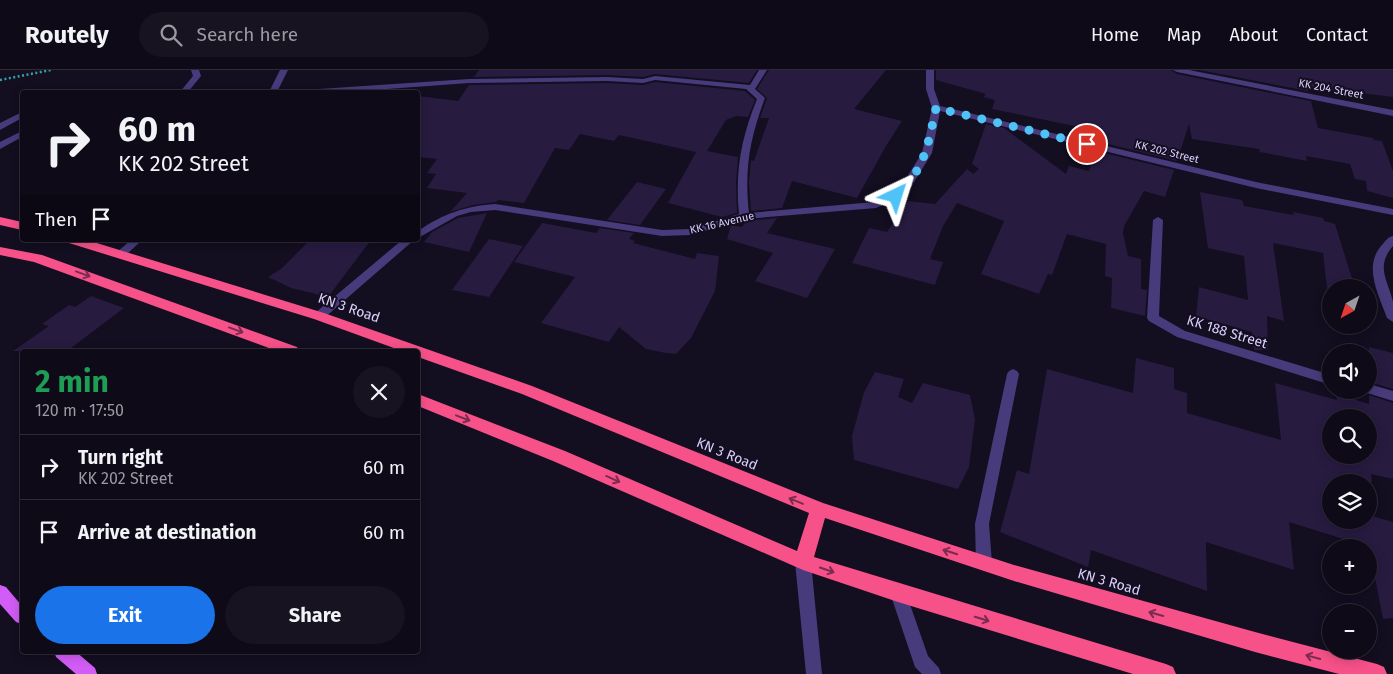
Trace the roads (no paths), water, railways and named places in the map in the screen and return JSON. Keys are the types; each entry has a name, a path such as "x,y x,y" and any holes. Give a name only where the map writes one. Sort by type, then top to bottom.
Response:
{"highway":[{"path":"0,221 20,226"},
{"name":"KN 3 Road","path":"80,242 319,316 412,349"},
{"path":"0,251 37,258 287,349"},
{"path":"0,261 37,258"},
{"name":"KN 3 Road","path":"420,352 527,390 819,509 984,563 1246,640 1377,674"},
{"path":"420,401 560,456 803,562 898,594 1166,674"},
{"path":"803,562 819,509"}],"main road":[{"path":"0,592 20,615"},
{"path":"66,654 89,674"}],"street":[{"path":"186,90 197,76 195,70"},
{"path":"274,90 284,70"},
{"path":"469,81 476,70"},
{"path":"752,88 763,70"},
{"name":"KK 16 Avenue","path":"420,234 450,214 471,208 495,206 662,232 690,232 744,216 876,205 896,196 906,187 926,154 936,108 930,89 930,70"},
{"name":"KK 204 Street","path":"1177,70 1393,113"},
{"path":"346,90 469,81 607,79 643,81 655,78 752,88 761,98 749,130 741,162 741,193 744,216"},
{"name":"KK 202 Street","path":"936,108 1256,185 1393,212"},
{"path":"0,127 20,117"},
{"path":"0,146 20,135"},
{"name":"KK 188 Street","path":"1158,220 1153,318 1181,334 1322,377"},
{"path":"1393,239 1380,254 1378,278 1393,318"},
{"path":"121,254 135,242"},
{"path":"319,316 408,242"},
{"path":"984,563 982,524 1013,374"},
{"path":"1377,391 1393,396"},
{"path":"803,562 814,674"},
{"path":"898,594 921,661 934,674"}]}
